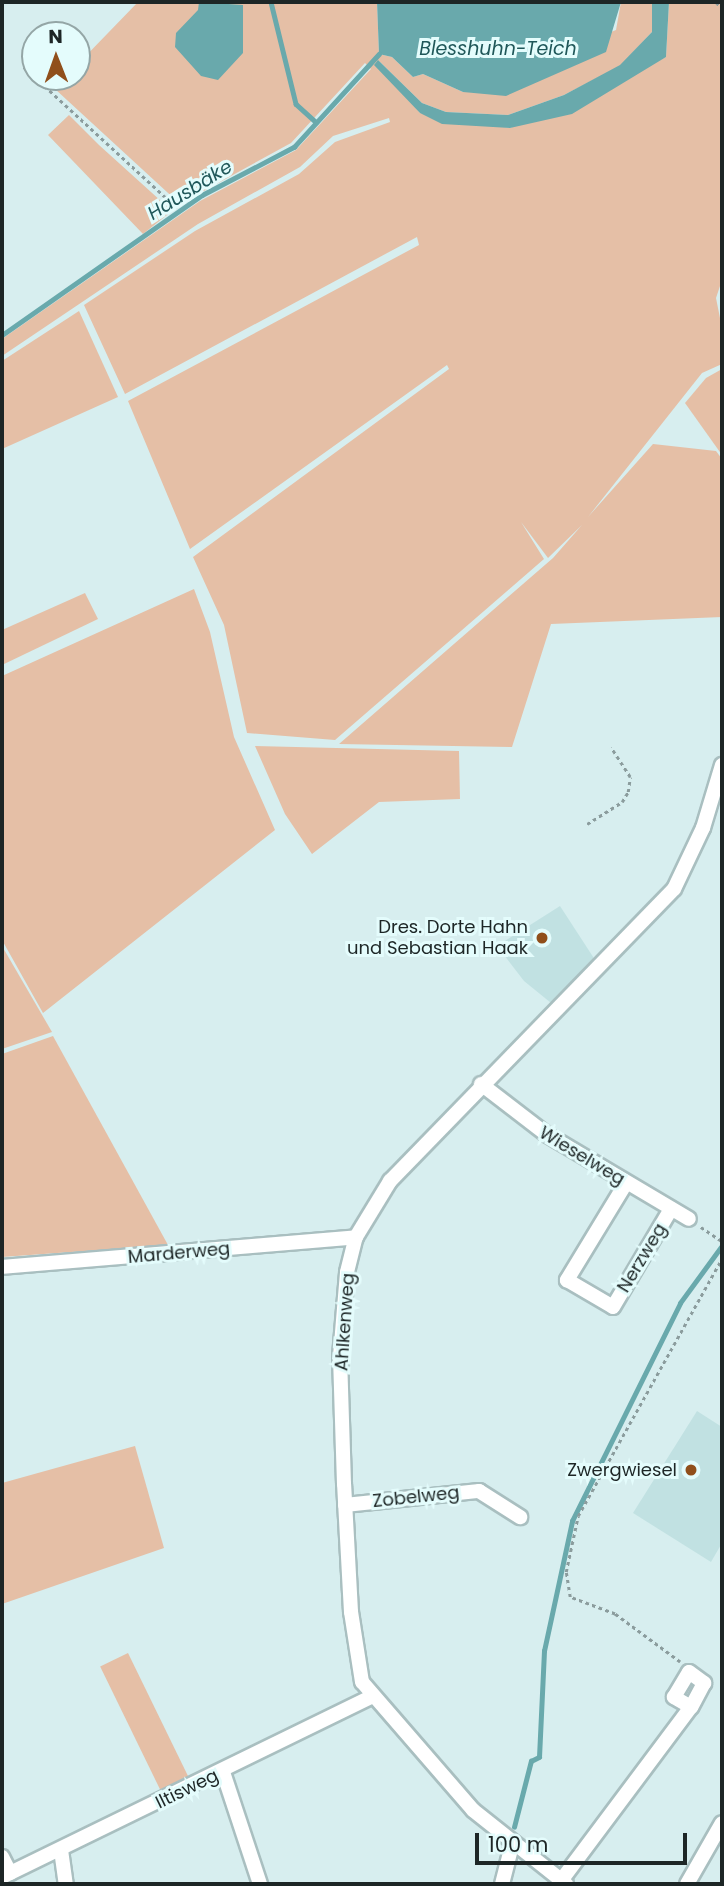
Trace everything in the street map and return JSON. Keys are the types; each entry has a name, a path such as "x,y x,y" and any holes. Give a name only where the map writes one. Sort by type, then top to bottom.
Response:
{"street":[{"name":"Ahlkenweg","path":"563,1883 512,1845 472,1810 371,1697 358,1666 345,1505 342,1311 356,1237 390,1181 481,1084 674,889 703,828 722,765"},
{"name":"Wieselweg","path":"481,1084 511,1111 689,1219"},
{"name":"Nerzweg","path":"626,1183 566,1280 613,1307 671,1209"},
{"name":"Marderweg","path":"2,1267 356,1237"},
{"name":"Zobelweg","path":"345,1505 480,1491 520,1517"},
{"path":"563,1883 691,1707 674,1697 689,1672"},
{"name":"Iltisweg","path":"6,1875 223,1772 371,1697"},
{"path":"223,1772 260,1884"},
{"path":"684,1880 722,1823"},
{"path":"502,1884 512,1845"},
{"path":"61,1850 66,1884"},
{"path":"2,1857 6,1875"}],"path":[{"path":"716,2 722,8"},
{"path":"50,91 171,202"},
{"path":"587,824 622,802 628,792 630,777 611,748"},
{"path":"713,1235 722,1241"},
{"path":"689,1672 615,1614 570,1597 566,1572 578,1516 722,1258"}],"shaded area":[{"path":"138,2 377,2 379,54 392,57 413,77 423,74 463,92 616,30 621,2 652,2 652,32 620,66 564,95 508,115 446,112 422,103 378,60 420,113 510,128 666,57 669,2 722,2 722,280 716,298 722,328 722,364 702,373 588,517 653,444 716,451 722,459 722,617 551,624 512,747 339,744 553,558 582,525 548,558 521,522 544,559 335,740 247,733 224,625 193,557 449,369 447,365 190,549 128,401 419,245 417,237 125,394 84,305 195,231 299,174 335,142 390,122 389,118 333,136 300,167 198,224 2,356 2,339 200,201 296,150 371,69 365,63 291,143 180,204 57,91 91,91 91,51"},
{"path":"69,115 172,211 143,234 48,135"},
{"path":"79,311 118,397 2,449 2,361"},
{"path":"722,369 722,455 685,403 706,378"},
{"path":"194,589 210,632 234,737 275,830 43,1013 2,940 2,676"},
{"path":"85,593 98,619 2,665 2,630"},
{"path":"255,746 459,751 460,799 379,802 312,854 285,814"},
{"path":"560,906 599,966 556,1007 524,981 497,946"},
{"path":"2,946 52,1032 2,1049"},
{"path":"53,1036 168,1245 2,1257 2,1054"},
{"name":"Zwergwiesel","path":"697,1411 722,1427 722,1543 711,1562 633,1513"},
{"path":"135,1446 164,1548 2,1604 2,1483"},
{"path":"128,1653 193,1786 165,1800 100,1667"}],"water":[{"path":"199,2 243,5 243,53 218,80 201,76 175,47 176,33 198,10"},
{"name":"Blesshuhn-Teich","path":"377,2 621,2 606,52 506,96 463,92 423,74 413,77 392,57 379,54"},
{"path":"652,2 669,2 666,57 572,114 510,128 442,124 420,113 374,65 378,60 422,103 446,112 508,115 564,95 620,65 652,32"}],"waterway":[{"path":"271,2 296,104 316,122"},
{"name":"Hausbäke","path":"2,335 202,195 294,147 379,54"},
{"path":"514,1827 531,1761 539,1757 544,1651 572,1521 680,1303 721,1247"}],"place":[{"name":"Dres. Dorte Hahn und Sebastian Haak","path":"542,938"},
{"name":"Zwergwiesel","path":"691,1470"}]}
